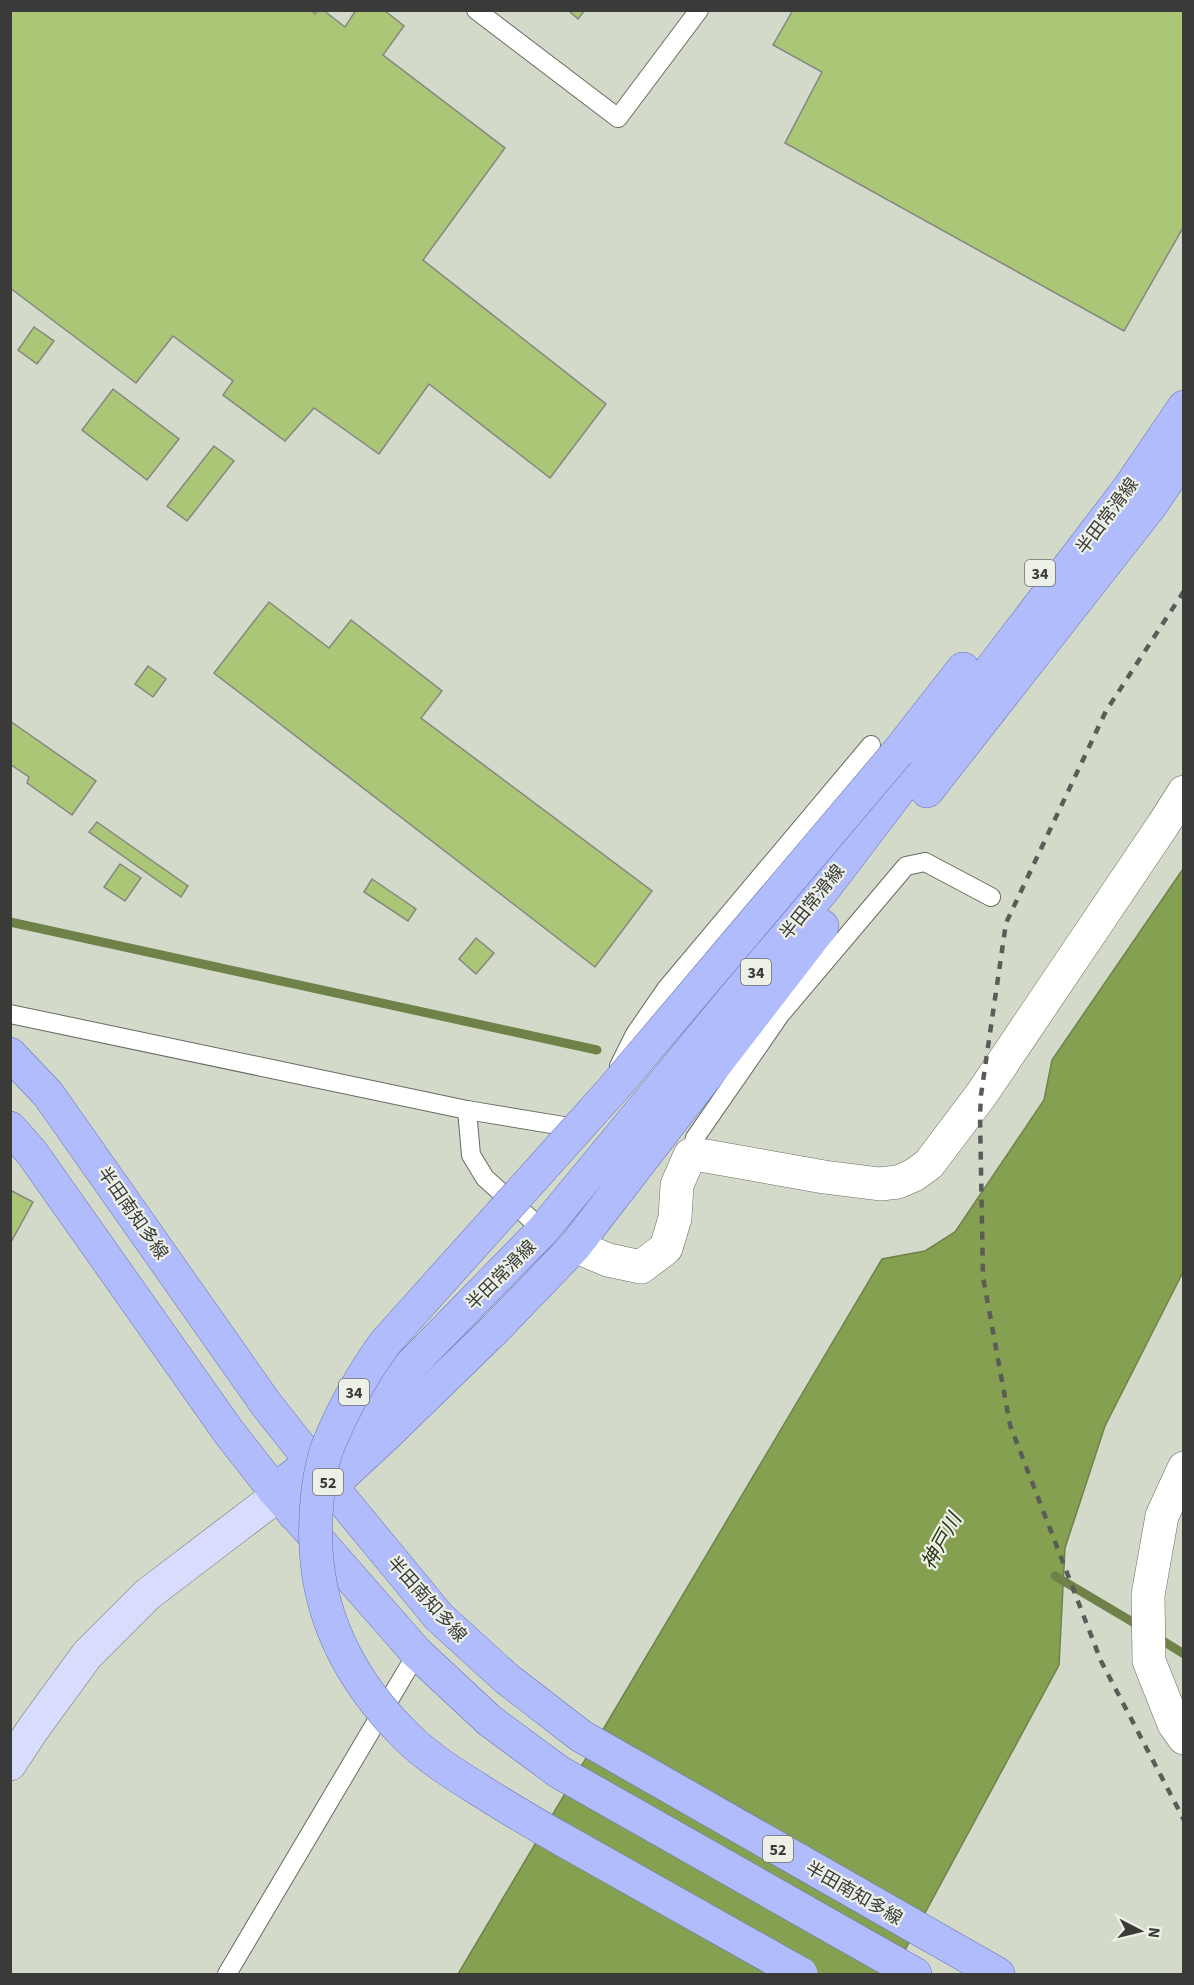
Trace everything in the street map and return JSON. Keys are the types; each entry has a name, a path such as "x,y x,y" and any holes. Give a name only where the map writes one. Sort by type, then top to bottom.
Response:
{"main road":[{"name":"34","path":"801,1974 529,1821 438,1764 384,1714 358,1679 337,1641 324,1605 317,1567 315,1530 318,1489 328,1448 345,1410 363,1375 385,1343 613,1089 884,749 1081,521 1184,395"},
{"name":"半田常滑線","path":"322,1474 365,1412 543,1230 826,886 1130,488 1184,407"},
{"name":"半田常滑線","path":"282,1499 322,1474 479,1344 575,1246 1151,505 1184,456"},
{"name":"半田南知多線","path":"10,1054 48,1094 266,1404 439,1617 506,1678 580,1736 987,1968"},
{"name":"52","path":"10,1128 32,1153 228,1431 282,1499 417,1653 490,1721 559,1772 915,1974"}],"street":[{"path":"575,1246 608,1260 641,1267 666,1248 675,1218 677,1185 690,1155 880,1184 898,1182 914,1175 929,1164 981,1095 1184,792"},
{"path":"1184,1468 1162,1516 1149,1595 1149,1661 1174,1724 1184,1738"},
{"path":"10,1764 87,1655 147,1594 282,1499"}],"lane":[{"path":"476,10 618,118 699,10"},
{"path":"10,1014 466,1110 587,1129 635,1034 666,989 884,749"},
{"path":"690,1155 694,1138 780,1015 906,866 925,862 991,897"},
{"path":"466,1110 471,1155 485,1178 543,1230"},
{"path":"227,1974 417,1653"}],"shaded area":[{"path":"11,11 1183,11 1183,869 1052,1060 1045,1100 955,1232 925,1251 882,1259 457,1974 11,1974"},
{"path":"1183,1272 1183,1974 892,1974 1059,1665 1065,1548 1105,1426"}],"water":[{"name":"神戸川","path":"1183,869 1183,1272 1105,1426 1065,1548 1059,1665 892,1974 458,1974 882,1259 925,1251 955,1232 1044,1100 1052,1060"}],"building":[{"path":"10,10 310,10 315,14 318,10 323,10 345,27 356,10 384,10 404,26 383,55 505,148 423,260 606,404 550,478 429,384 379,454 314,408 285,441 223,395 233,381 173,336 136,383 10,288"},
{"path":"568,10 585,10 578,19"},
{"path":"793,10 1184,10 1184,226 1124,331 785,143 822,72 773,45"},
{"path":"34,327 54,341 37,364 18,350"},
{"path":"113,389 179,439 147,480 82,430"},
{"path":"214,446 234,461 187,521 167,506"},
{"path":"269,602 329,648 351,620 442,691 421,718 652,891 595,967 214,673"},
{"path":"148,666 166,679 153,697 135,684"},
{"path":"10,721 96,781 72,815 27,783 29,777 10,764"},
{"path":"97,822 188,886 181,897 89,832"},
{"path":"120,864 141,878 125,901 104,887"},
{"path":"372,879 416,909 408,921 364,892"},
{"path":"476,938 494,953 476,974 459,959"},
{"path":"10,1190 33,1202 10,1244"}],"waterway":[{"path":"10,922 597,1050"},
{"path":"1055,1576 1141,1627"},
{"path":"1155,1636 1184,1654"}],"railway":[{"path":"1184,591 1106,711 1006,923 981,1095 980,1116 983,1277 1010,1425 1101,1661 1184,1820"}]}
